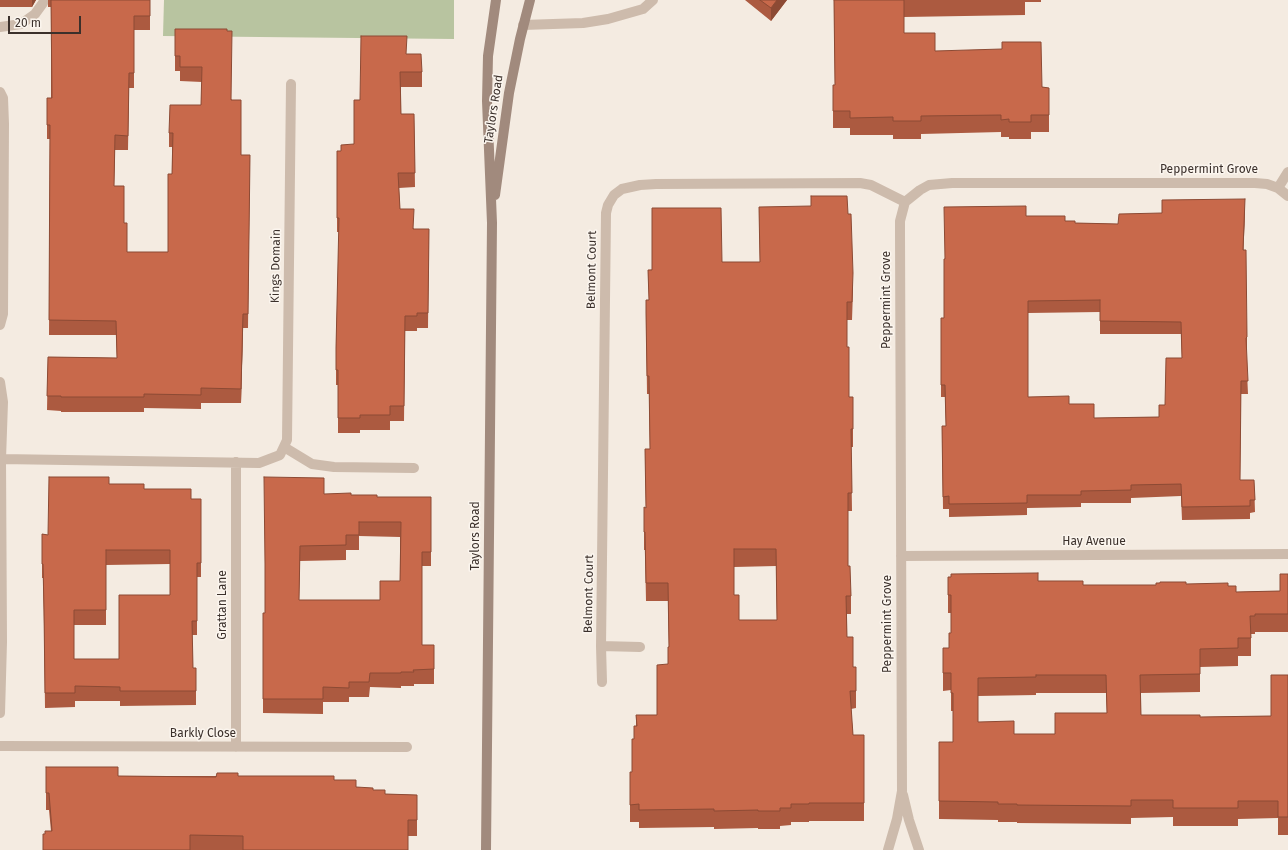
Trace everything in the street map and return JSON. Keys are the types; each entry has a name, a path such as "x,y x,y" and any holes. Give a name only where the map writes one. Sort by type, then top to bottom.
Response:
{"main road":[{"name":"Taylors Road","path":"486,850 492,222 487,101 488,56 496,0"},
{"name":"Taylors Road","path":"492,222 509,93 523,25 530,0"}],"street":[{"path":"0,27 21,24 35,14 44,0"},
{"path":"523,25 583,23 608,19 643,9 653,0"},
{"name":"Kings Domain","path":"284,447 287,440 291,84"},
{"path":"0,92 3,98 4,121 3,314 0,325"},
{"path":"1278,188 1288,172"},
{"name":"Belmont Court","path":"602,682 601,646 606,213 608,205 614,195 622,190 640,185 860,183 871,185 905,202"},
{"name":"Peppermint Grove","path":"888,850 897,819 902,791 900,221 905,202 920,190 929,185 939,183 1255,183 1266,184 1278,188 1288,196"},
{"path":"0,382 3,402 1,459 0,713"},
{"path":"1,459 259,462 280,455 284,447 312,464 334,467 414,468"},
{"name":"Grattan Lane","path":"236,462 236,747"},
{"name":"Hay Avenue","path":"901,556 1288,554"},
{"name":"Belmont Court","path":"601,646 640,647"},
{"name":"Barkly Close","path":"0,746 407,747"},
{"name":"Peppermint Grove","path":"902,791 919,850"}],"green space":[{"path":"164,0 454,0 454,39 163,36"}],"building":[{"path":"51,0 150,0 150,16 134,16 134,73 129,73 128,136 115,135 114,186 124,186 124,223 127,223 127,252 168,252 168,174 172,174 173,133 169,133 170,105 201,105 202,67 180,67 180,56 175,56 175,29 227,29 227,31 232,31 231,100 241,100 241,155 250,155 248,314 243,314 241,389 201,388 201,395 144,394 144,397 47,396 48,357 117,358 116,321 49,320 50,125 47,125 47,98 52,98"},
{"path":"760,0 777,0 771,8"},
{"path":"834,0 904,0 904,33 935,33 935,51 1002,49 1002,42 1041,42 1042,87 1049,88 1049,115 1031,115 1031,122 1009,122 1009,119 1001,120 1001,115 921,116 921,121 893,121 893,117 850,118 850,111 833,111 833,85 835,85"},
{"path":"361,36 407,36 406,54 421,54 422,72 400,72 401,114 414,114 415,173 398,173 400,209 414,209 413,229 429,229 428,313 417,313 417,316 405,316 404,406 390,406 390,415 360,415 360,418 338,418 338,370 336,370 339,218 337,218 337,151 341,151 341,145 354,144 354,100 360,100"},
{"path":"811,196 847,196 848,214 851,214 853,273 852,302 847,302 847,347 849,347 849,397 853,397 853,429 851,429 852,493 848,493 848,566 850,566 851,596 846,596 847,637 853,637 853,667 856,667 856,691 850,691 853,735 864,735 864,803 791,804 791,808 780,808 780,811 714,811 714,809 639,810 639,804 630,805 632,739 634,739 634,726 637,726 636,715 657,715 657,665 668,664 669,647 668,583 646,583 644,532 644,507 646,508 645,449 650,449 646,300 649,300 648,270 652,270 652,208 721,208 722,262 760,262 759,207 811,206","holes":["734,549 776,549 777,620 739,620 739,595 734,595"]},
{"path":"1245,199 1243,250 1246,250 1246,338 1248,381 1241,381 1240,480 1254,480 1255,500 1250,500 1250,506 1182,507 1181,484 1131,485 1131,490 1081,491 1081,495 1027,495 1027,503 949,504 949,496 943,497 942,426 946,426 945,385 941,385 941,318 944,318 945,259 944,207 1026,206 1026,216 1065,216 1065,221 1075,221 1075,223 1118,224 1119,214 1162,213 1162,200","holes":["1100,300 1100,321 1181,322 1182,358 1166,358 1165,405 1159,405 1159,417 1094,418 1094,404 1069,404 1069,396 1028,397 1028,301"]},
{"path":"49,477 109,477 109,484 144,484 144,489 191,489 191,499 201,499 201,563 197,563 197,621 192,621 193,668 196,668 196,691 120,691 120,687 75,686 75,693 45,693 42,534 48,535","holes":["106,550 170,550 170,595 119,595 119,659 74,659 74,610 106,610"]},
{"path":"264,477 324,478 324,494 351,493 351,495 377,495 377,497 431,497 431,552 422,552 422,645 434,645 434,669 413,670 414,672 401,673 370,673 369,682 349,682 349,688 323,687 323,699 263,699 263,613 265,613","holes":["359,522 401,522 400,581 380,581 380,600 299,600 300,546 346,545 346,535 359,535"]},
{"path":"1038,573 1038,581 1083,581 1083,585 1156,585 1156,583 1160,582 1186,582 1186,584 1228,583 1228,586 1236,586 1236,592 1280,591 1280,574 1288,574 1288,614 1255,614 1255,616 1250,616 1251,638 1238,638 1238,648 1200,649 1200,674 1140,675 1141,715 1200,715 1200,717 1271,716 1271,675 1288,675 1288,817 1278,817 1278,801 1238,801 1238,808 1173,808 1173,800 1131,800 1131,806 1017,805 998,804 998,802 939,801 939,742 953,742 953,693 951,693 951,673 943,673 943,648 949,648 949,633 951,633 951,595 948,595 948,577 951,577 951,574","holes":["1036,675 1106,675 1107,713 1055,713 1055,734 1014,734 1014,721 978,722 978,678 1036,677"]},
{"path":"46,767 118,767 118,776 216,777 217,773 238,773 238,776 334,776 334,780 356,780 356,787 373,788 373,790 385,790 385,794 417,795 417,820 408,820 408,850 243,850 243,836 190,835 190,850 43,850 43,834 45,834 45,831 52,831 49,793 46,793"}]}
